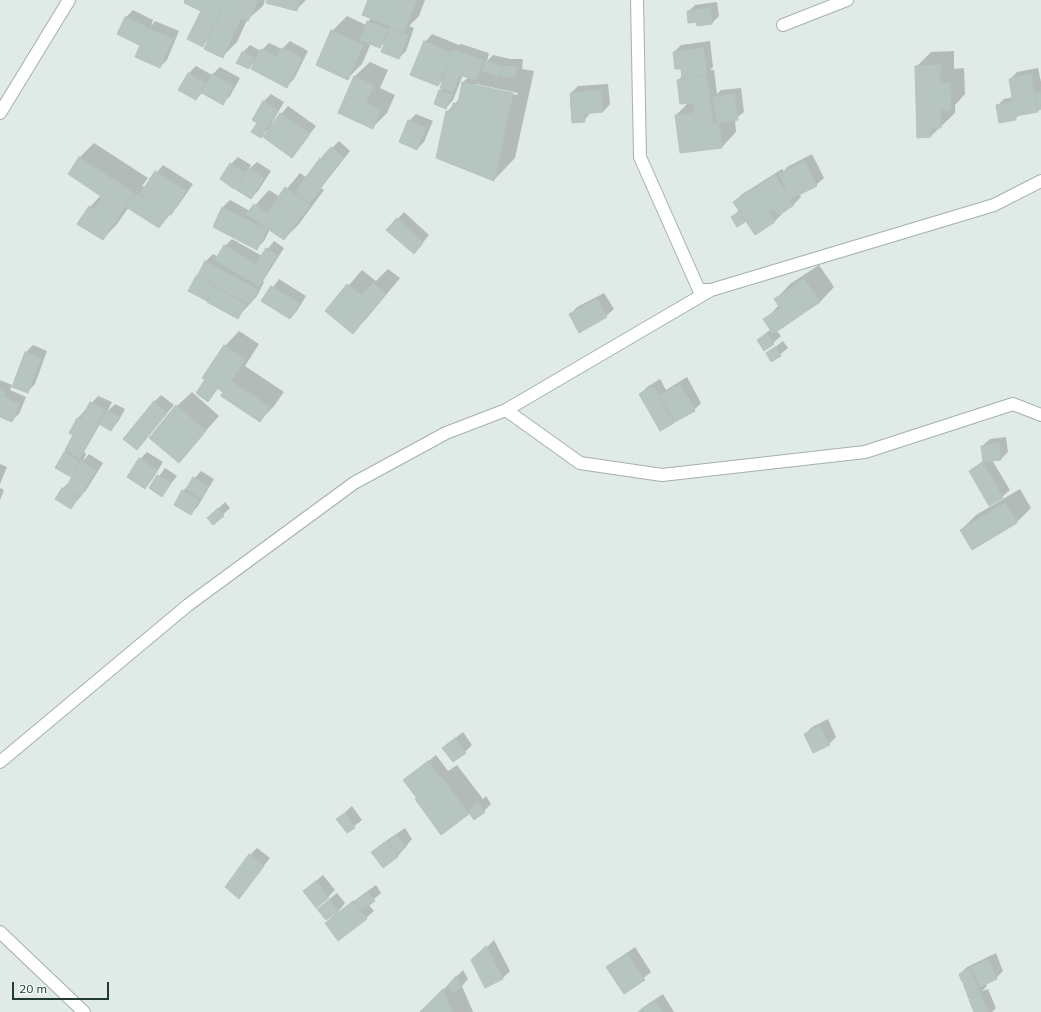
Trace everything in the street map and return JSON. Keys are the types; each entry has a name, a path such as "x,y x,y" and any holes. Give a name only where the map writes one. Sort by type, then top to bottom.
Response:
{"street":[{"path":"0,113 69,0"},
{"path":"637,0 640,157 699,290 711,290"},
{"path":"783,25 848,0"},
{"path":"0,762 188,605 354,483 446,433 506,410 711,290 994,204 1041,181"},
{"path":"506,410 580,463 662,475 865,452 1013,404 1041,415"},
{"path":"0,932 84,1012"}],"building":[{"path":"185,0 226,0 203,47 187,39 201,11 184,3"},
{"path":"227,0 258,0 248,21 241,18 223,58 204,49"},
{"path":"267,0 300,0 297,11 266,3"},
{"path":"368,0 417,0 404,32 362,15"},
{"path":"710,8 712,24 697,26 696,22 688,23 687,11"},
{"path":"125,17 147,27 139,45 117,34"},
{"path":"367,21 388,29 380,48 360,40"},
{"path":"147,28 173,39 160,68 135,57"},
{"path":"390,28 408,35 399,59 381,52"},
{"path":"331,30 363,45 348,80 316,65"},
{"path":"424,41 452,53 438,86 410,75"},
{"path":"282,48 302,58 287,88 251,69 261,49 277,57"},
{"path":"703,48 707,75 682,78 681,69 675,69 673,52"},
{"path":"453,50 483,60 476,80 459,75 453,92 440,88"},
{"path":"242,52 255,58 249,69 236,63"},
{"path":"485,61 502,66 499,76 482,71"},
{"path":"940,65 940,83 950,82 951,110 940,110 941,128 931,128 931,137 917,138 915,66"},
{"path":"502,66 516,66 516,77 502,76"},
{"path":"188,73 206,83 196,100 178,90"},
{"path":"212,74 233,86 223,105 202,93"},
{"path":"1031,74 1038,112 1015,116 1009,79"},
{"path":"354,76 374,85 366,103 381,110 373,129 338,113"},
{"path":"707,76 713,123 695,126 693,103 680,104 677,80"},
{"path":"462,82 513,93 494,181 436,158 446,111 452,112 453,103 458,104"},
{"path":"439,90 452,95 446,109 434,104"},
{"path":"601,90 603,112 584,114 585,122 572,123 570,93"},
{"path":"1041,92 1041,109 1039,110 1036,93"},
{"path":"734,94 738,120 717,123 713,97"},
{"path":"263,101 278,110 261,138 251,132 257,123 252,120"},
{"path":"1012,102 1016,120 999,123 996,105"},
{"path":"280,113 310,134 292,158 263,137"},
{"path":"693,113 695,126 719,123 722,148 680,153 675,115"},
{"path":"408,120 426,128 417,150 399,142"},
{"path":"331,147 344,158 335,168 322,157"},
{"path":"79,157 134,193 103,240 77,224 89,206 94,210 102,197 68,174"},
{"path":"320,158 335,168 310,203 295,192"},
{"path":"805,161 817,186 791,199 779,174"},
{"path":"230,163 244,172 234,189 220,179"},
{"path":"249,168 264,178 251,199 235,189"},
{"path":"155,171 186,191 171,215 140,194"},
{"path":"775,175 794,205 778,216 774,209 769,212 754,189"},
{"path":"285,187 310,205 284,240 246,214 254,204 267,213"},
{"path":"754,188 775,222 755,235 733,202"},
{"path":"136,193 169,214 159,228 126,207"},
{"path":"222,207 267,230 257,250 213,227"},
{"path":"739,212 745,222 737,227 731,217"},
{"path":"397,218 423,243 414,254 386,230"},
{"path":"224,245 256,264 266,248 277,255 259,286 215,260"},
{"path":"205,261 258,290 250,304 197,276"},
{"path":"196,276 214,287 207,301 188,291"},
{"path":"804,279 820,302 773,334 763,319 780,308 774,299"},
{"path":"373,283 386,293 353,334 325,311 347,284 362,296"},
{"path":"271,286 300,304 290,319 261,301"},
{"path":"215,287 246,304 238,319 207,302"},
{"path":"597,299 607,317 579,333 569,314"},
{"path":"767,333 774,344 764,351 757,340"},
{"path":"224,345 245,359 231,381 270,407 260,422 221,396 223,392 202,378"},
{"path":"775,347 781,356 771,362 766,353"},
{"path":"25,352 41,358 28,393 12,387"},
{"path":"204,381 217,389 208,402 196,393"},
{"path":"680,384 695,411 675,422 660,395"},
{"path":"653,386 674,423 660,431 639,394"},
{"path":"0,390 5,392 3,397 19,404 12,422 0,417"},
{"path":"154,401 167,413 137,450 123,439"},
{"path":"90,402 105,410 80,458 65,450 73,435 69,433 77,418 81,419"},
{"path":"176,405 206,431 179,463 149,438"},
{"path":"107,411 119,417 111,431 99,424"},
{"path":"999,443 1001,460 983,462 981,446"},
{"path":"64,452 79,461 71,477 55,468"},
{"path":"139,458 157,470 145,489 127,477"},
{"path":"81,461 96,470 80,497 65,489"},
{"path":"983,462 1003,498 989,506 969,471"},
{"path":"157,475 171,483 162,497 149,488"},
{"path":"193,477 208,487 201,499 186,489"},
{"path":"62,488 78,498 71,509 55,499"},
{"path":"182,490 199,500 191,515 174,505"},
{"path":"1005,503 1017,523 972,550 960,530"},
{"path":"218,508 224,516 213,525 207,518"},
{"path":"820,726 830,745 813,753 804,734"},
{"path":"455,738 466,753 453,762 442,748"},
{"path":"428,761 441,778 416,797 403,780"},
{"path":"442,778 469,814 441,835 415,799"},
{"path":"478,803 485,812 474,820 468,811"},
{"path":"345,813 355,828 347,833 336,819"},
{"path":"397,835 406,847 397,853 389,841"},
{"path":"387,841 398,857 383,868 371,852"},
{"path":"249,854 264,866 239,899 225,887"},
{"path":"316,881 329,898 316,908 303,891"},
{"path":"368,892 375,901 362,910 355,901"},
{"path":"330,900 338,911 326,920 317,909"},
{"path":"353,901 367,919 338,941 325,923"},
{"path":"486,946 503,979 485,988 471,960"},
{"path":"627,953 645,980 624,994 606,967"},
{"path":"988,959 997,979 980,987 971,967"},
{"path":"970,969 973,978 962,982 959,974"},
{"path":"456,976 462,987 452,993 448,985"},
{"path":"974,979 980,994 969,999 963,983"},
{"path":"443,989 452,1012 420,1012"},
{"path":"980,995 988,1012 974,1012 969,1000"},
{"path":"655,1001 663,1012 638,1012"}]}
